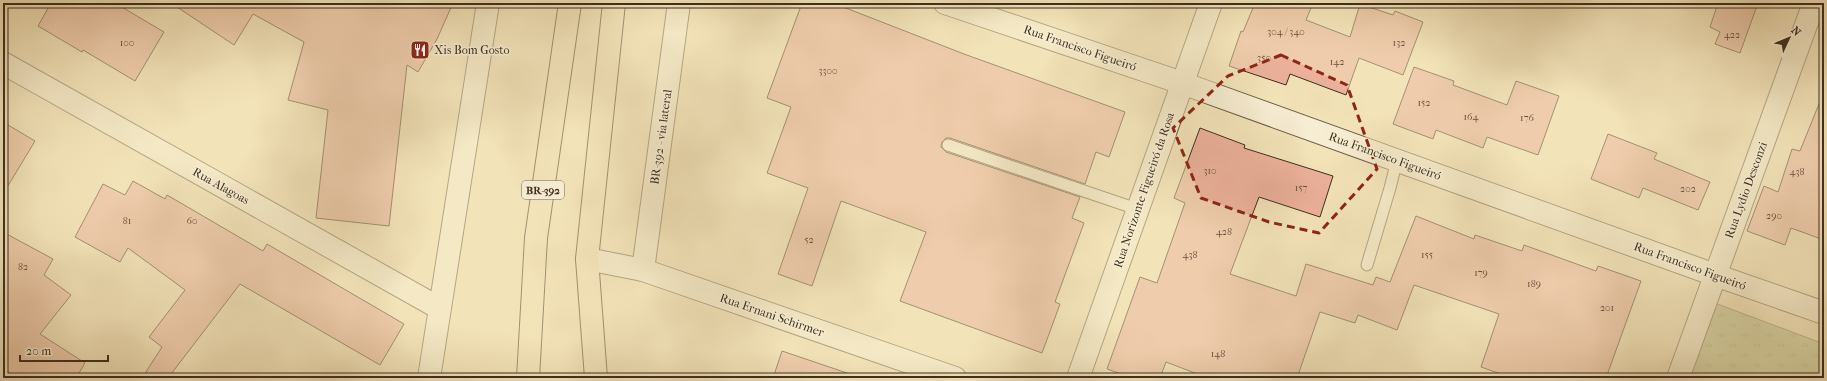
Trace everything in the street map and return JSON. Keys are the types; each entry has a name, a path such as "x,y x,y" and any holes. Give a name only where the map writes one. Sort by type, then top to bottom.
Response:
{"highway":[{"name":"BR-392","path":"528,378 536,238 570,3"},
{"path":"596,378 587,258 614,3"}],"street":[{"path":"428,378 488,3"},
{"name":"BR-392 - via lateral","path":"644,270 679,3"},
{"name":"Rua Francisco Figueiró","path":"945,3 1182,83 1824,313"},
{"name":"Rua Norizonte Figueiró da Rosa","path":"1078,378 1210,3"},
{"name":"Rua Lydio Desconzi","path":"1678,378 1814,3"},
{"name":"Rua Alagoas","path":"3,63 439,308"},
{"name":"Rua Ernani Schirmer","path":"587,258 644,270 955,378"}],"lane":[{"path":"948,145 1137,209"},
{"path":"1367,265 1390,188 1396,160"}],"highlighted area":[{"path":"1281,55 1347,85 1377,169 1319,233 1269,222 1201,198 1173,128 1228,76"}],"green space":[{"path":"1712,302 1824,344 1824,378 1686,378"}],"building":[{"path":"51,3 115,3 164,32 135,81 83,50 82,52 38,26"},
{"path":"171,3 453,3 437,39 418,72 407,65 389,226 316,218 328,110 288,100 304,42 253,14 234,45"},
{"path":"802,3 833,3 964,54 1125,112 1109,157 1096,152 1085,184 950,138 946,138 942,142 941,147 946,152 1080,197 1072,218 1084,223 1055,302 1060,304 1042,353 900,301 926,232 841,201 812,286 778,274 808,188 767,173 791,107 767,98"},
{"path":"1255,3 1313,3 1306,20 1350,37 1360,4 1393,15 1395,11 1423,22 1403,75 1359,58 1346,95 1290,74 1286,85 1229,66 1241,31 1243,32"},
{"path":"1718,3 1758,3 1740,53 1715,44 1720,32 1710,27"},
{"path":"1414,67 1454,81 1453,85 1507,105 1516,81 1559,96 1538,155 1487,137 1483,148 1436,130 1433,139 1393,124"},
{"path":"1823,94 1824,240 1791,228 1785,245 1747,231 1764,186 1778,192 1792,149 1800,151"},
{"path":"3,122 35,141 3,194"},
{"path":"1200,128 1245,145 1244,148 1333,176 1320,217 1259,197 1230,274 1296,296 1306,264 1373,285 1376,277 1390,282 1416,216 1474,239 1475,235 1522,251 1524,245 1596,271 1598,266 1641,281 1606,378 1512,378 1481,367 1499,314 1414,285 1397,330 1358,315 1355,323 1320,312 1297,378 1208,378 1166,362 1160,378 1132,378 1107,369 1140,277 1157,283 1185,203 1174,198"},
{"path":"1608,134 1657,153 1654,159 1710,182 1698,210 1643,188 1639,198 1591,179"},
{"path":"133,181 165,199 167,195 263,251 267,244 404,324 380,365 240,284 168,378 142,378 162,347 149,337 185,290 128,248 120,262 75,237 103,184 125,195"},
{"path":"3,232 53,259 44,275 71,295 40,334 85,363 76,378 18,378 3,369"},
{"path":"782,351 850,374 849,378 773,378"}],"place":[{"name":"Xis Bom Gosto","path":"420,50"}]}
